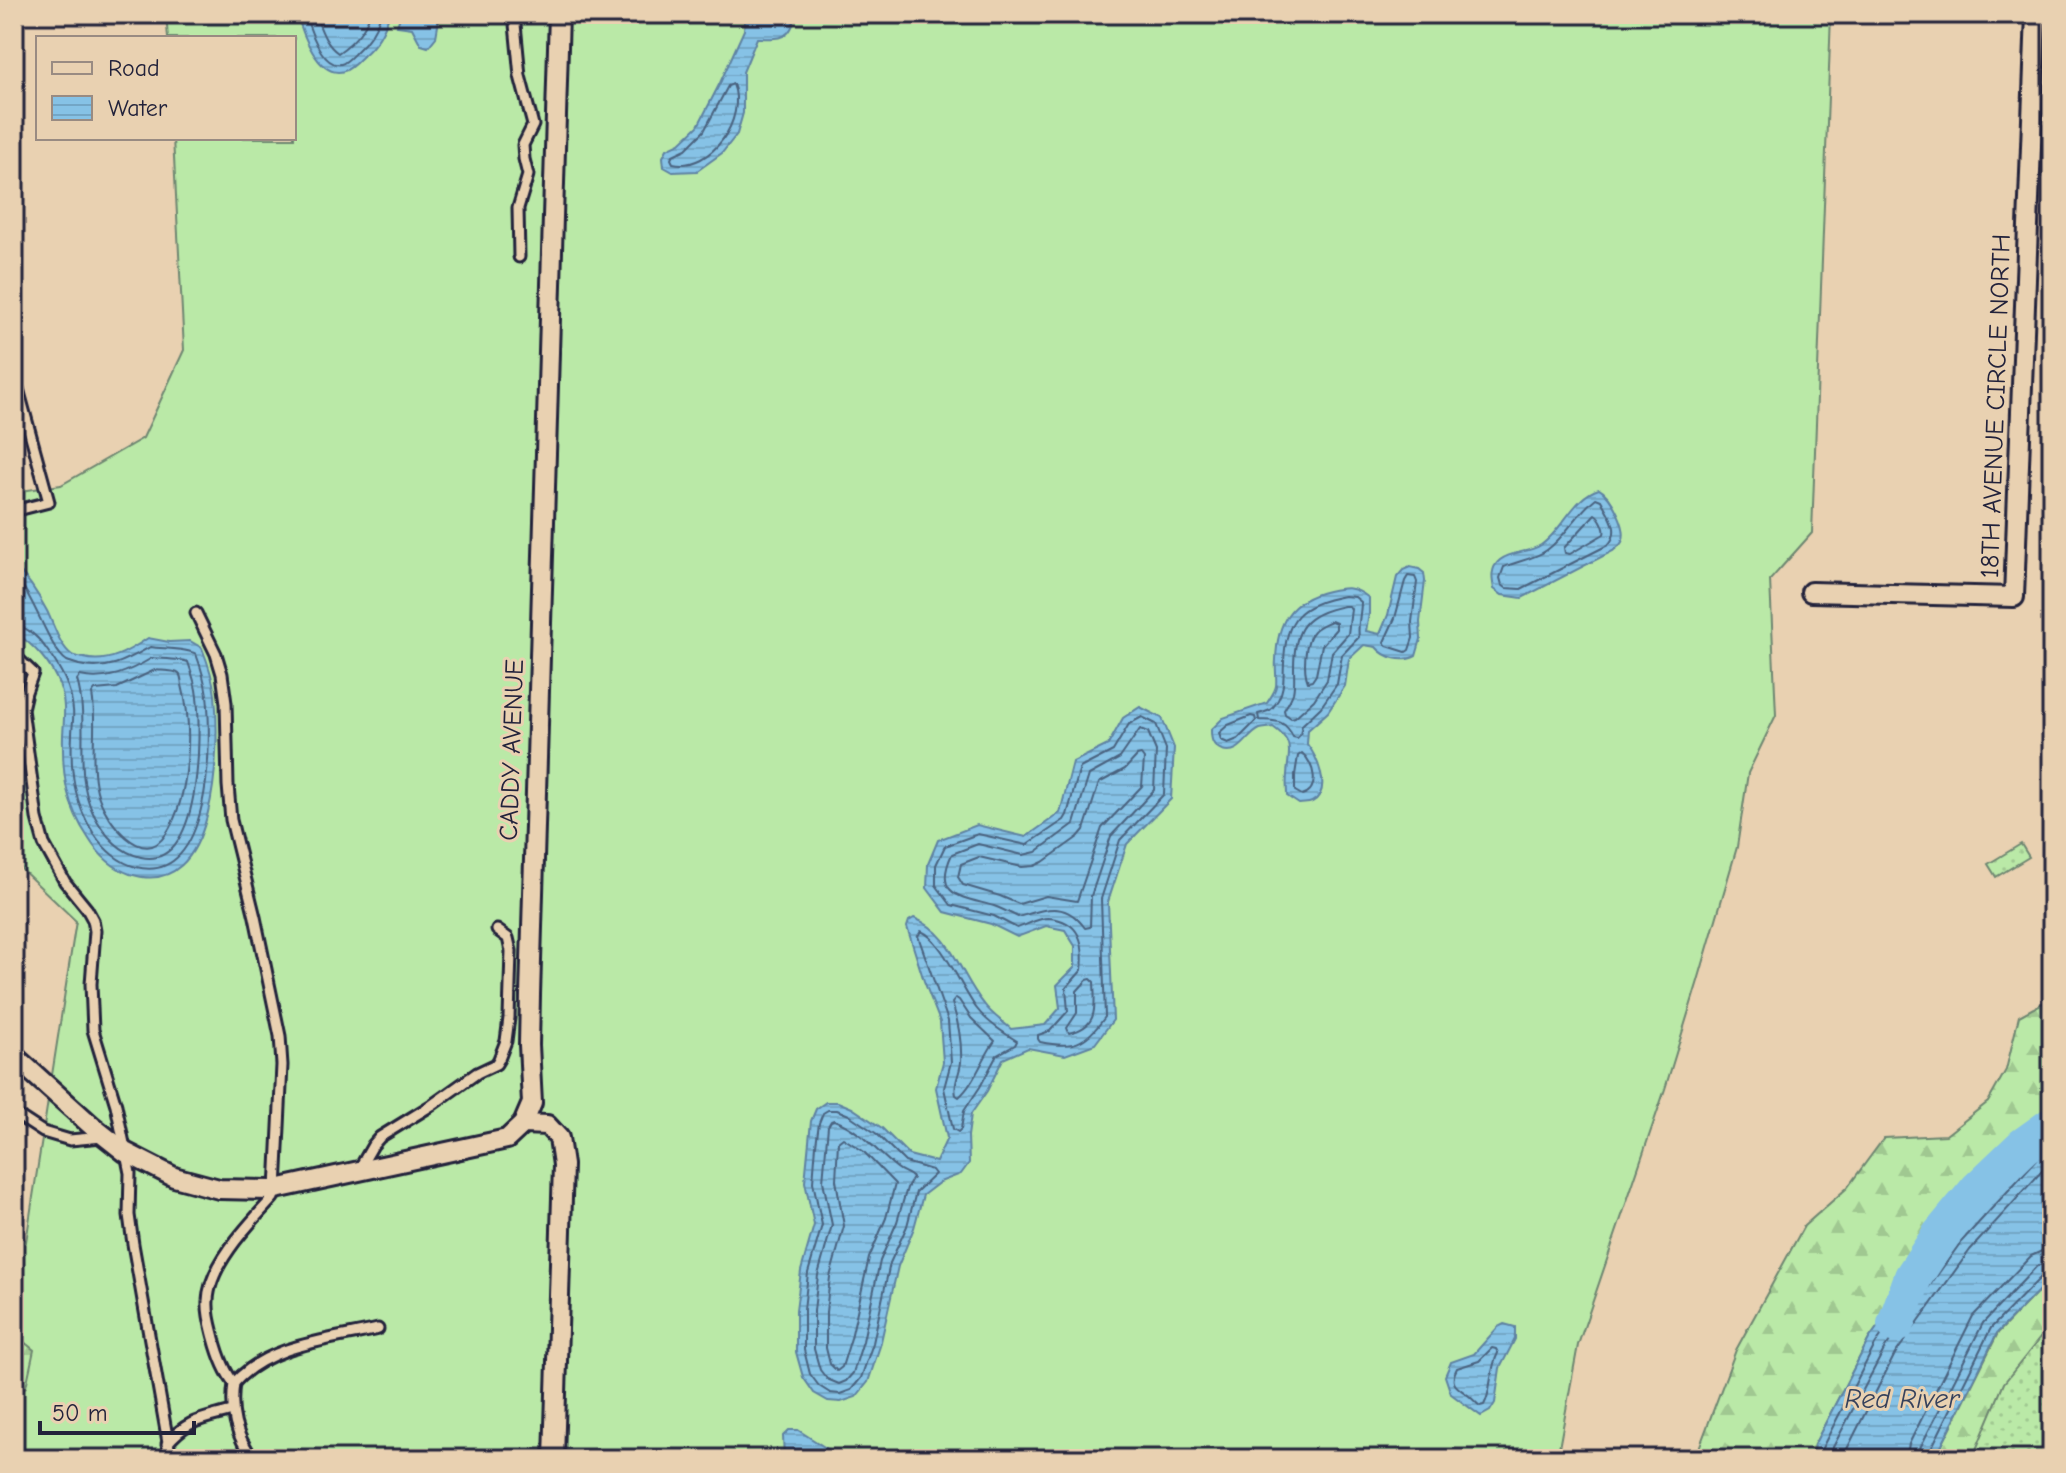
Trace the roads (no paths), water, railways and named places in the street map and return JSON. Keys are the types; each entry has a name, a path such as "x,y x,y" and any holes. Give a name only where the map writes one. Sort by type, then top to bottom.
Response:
{"street":[{"name":"CADDY AVENUE","path":"523,1124 532,1103 530,995 559,14"},
{"name":"18TH AVENUE CIRCLE NORTH","path":"1811,592 2014,597 2036,14"},
{"path":"14,1056 125,1152 174,1177 219,1189 276,1189 358,1173 507,1139 523,1124 547,1125 559,1138 563,1165 554,1459"}],"lane":[{"path":"514,14 520,76 533,125 523,145 528,175 518,208 519,257"},
{"path":"14,374 49,502 14,511"},
{"path":"196,613 222,674 231,820 280,1036 282,1065 276,1189 273,1198 222,1260 207,1301 219,1355 234,1383"},
{"path":"14,655 33,673 22,709 37,818 44,844 65,882 93,920 93,1030 116,1105 130,1173 129,1215 133,1244 171,1459"},
{"path":"358,1173 368,1152 380,1137 477,1073 496,1064 499,1059 506,1041 509,1018 511,951 508,938 497,930"},
{"path":"20,1117 43,1132 70,1140 105,1136"},
{"path":"254,1459 239,1436 232,1411 234,1383 241,1375 275,1355 298,1347 378,1329"},
{"path":"167,1444 179,1430 192,1422 232,1411"}],"water":[{"path":"297,14 389,14 368,52 349,69 335,72 326,68 313,52"},
{"path":"401,14 440,14 436,37 428,47 421,45 412,28 397,26"},
{"path":"744,14 796,14 788,33 757,38 743,72 743,113 737,134 722,153 697,171 673,172 664,167 663,157 667,149 680,143 698,126 744,30"},
{"path":"1599,489 1609,498 1621,521 1624,536 1619,546 1522,598 1502,595 1494,589 1493,570 1500,560 1541,545 1582,499"},
{"path":"14,565 36,592 60,641 73,656 110,658 148,638 169,642 190,641 202,648 215,695 214,782 197,844 181,866 159,877 130,874 102,856 81,826 70,802 65,777 64,705 60,687 41,655 14,631"},
{"path":"1410,567 1424,573 1425,581 1421,639 1416,656 1394,658 1376,647 1364,645 1349,659 1345,686 1328,712 1308,730 1307,744 1321,774 1318,797 1310,803 1299,804 1287,796 1288,743 1273,727 1260,729 1234,750 1222,750 1216,746 1211,730 1223,718 1267,703 1274,693 1279,635 1295,607 1328,591 1354,589 1369,598 1366,631 1380,634 1397,577"},
{"path":"1140,707 1162,718 1174,748 1171,799 1127,844 1108,902 1113,1020 1095,1044 1065,1055 1028,1048 1003,1059 971,1114 969,1163 961,1174 940,1182 923,1195 914,1228 898,1266 880,1346 868,1382 856,1397 841,1402 828,1401 814,1393 803,1377 796,1352 796,1310 801,1271 814,1225 805,1182 811,1121 816,1109 826,1102 838,1102 852,1108 882,1128 909,1155 936,1162 947,1138 936,1088 943,1062 940,1022 907,927 909,921 914,918 938,934 984,1004 1011,1029 1045,1025 1060,1008 1057,985 1075,967 1075,946 1065,930 1046,926 1017,937 991,924 945,912 927,888 928,864 938,840 977,825 1026,837 1060,813 1073,762 1108,745 1123,718"},
{"name":"Red River","path":"2052,1119 2052,1277 1997,1333 1935,1459 1811,1459 1814,1445 1869,1339 1946,1231"},
{"path":"1504,1324 1515,1327 1515,1339 1500,1368 1495,1403 1490,1411 1481,1416 1451,1394 1445,1376 1451,1362 1474,1354"},
{"path":"789,1430 798,1430 838,1459 784,1459 783,1436"}],"waterway":[{"path":"1896,1324 1913,1277 1940,1236 1979,1189 2024,1146 2052,1126"}]}
